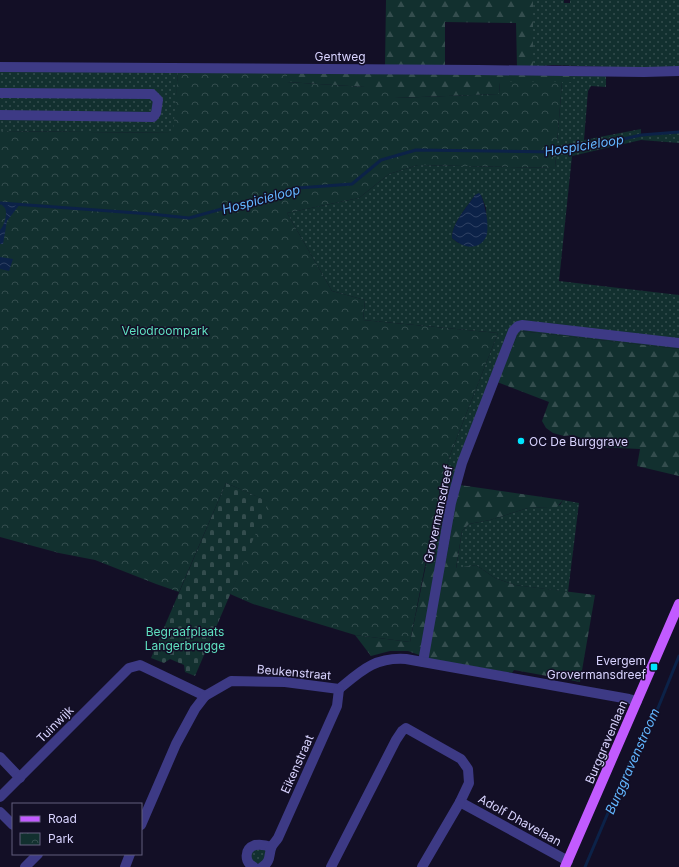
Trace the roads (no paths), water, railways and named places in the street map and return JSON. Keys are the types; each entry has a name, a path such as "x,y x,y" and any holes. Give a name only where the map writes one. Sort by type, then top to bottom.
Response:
{"main road":[{"name":"Burggravenlaan","path":"566,864 679,604"}],"street":[{"name":"Gentweg","path":"0,67 644,72 679,71"},
{"path":"0,93 152,94 158,100 156,113 153,117 0,115"},
{"name":"Grovermansdreef","path":"423,662 452,503 462,463 513,331 518,326 522,325 679,343"},
{"name":"Beukenstraat","path":"142,823 176,744 195,708 205,696 231,680 285,682 339,689 358,672 378,662 395,658 423,662"},
{"path":"423,662 637,701"},
{"name":"Tuinwijk","path":"0,797 129,668 140,665 205,696"},
{"name":"Eikenstraat","path":"262,867 269,859 272,847 278,838 337,706 339,689"},
{"name":"Adolf Dhavelaan","path":"331,867 402,731 406,728 461,759 468,769 469,783 460,802 422,867"},
{"path":"0,757 20,778"},
{"name":"Adolf Dhavelaan","path":"460,802 566,864"},
{"path":"0,812 12,824"},
{"path":"254,867 247,861 246,854 248,849 256,845 266,845 272,847"},
{"path":"25,867 37,855"},
{"path":"125,867 130,855"}],"water":[{"path":"479,193 484,204 486,214 487,234 480,244 469,247 458,243 452,238 453,232 460,215 475,195"},
{"path":"0,203 20,204 7,221 3,244 0,244 0,230 6,217 6,211"},
{"path":"0,257 13,259 9,271 0,269"}],"waterway":[{"name":"Hospicieloop","path":"0,203 189,218 298,188 352,184 381,160 416,150 554,152 575,150 641,135 679,132"},
{"name":"Burggravenstroom","path":"585,867 627,768 658,708 679,656"}],"place":[{"name":"OC De Burggrave","path":"521,441"},
{"name":"Evergem Grovermansdreef","path":"654,667"}],"park label":[{"name":"Velodroompark","path":"165,330"},
{"name":"Begraafplaats Langerbrugge","path":"185,638"}]}
